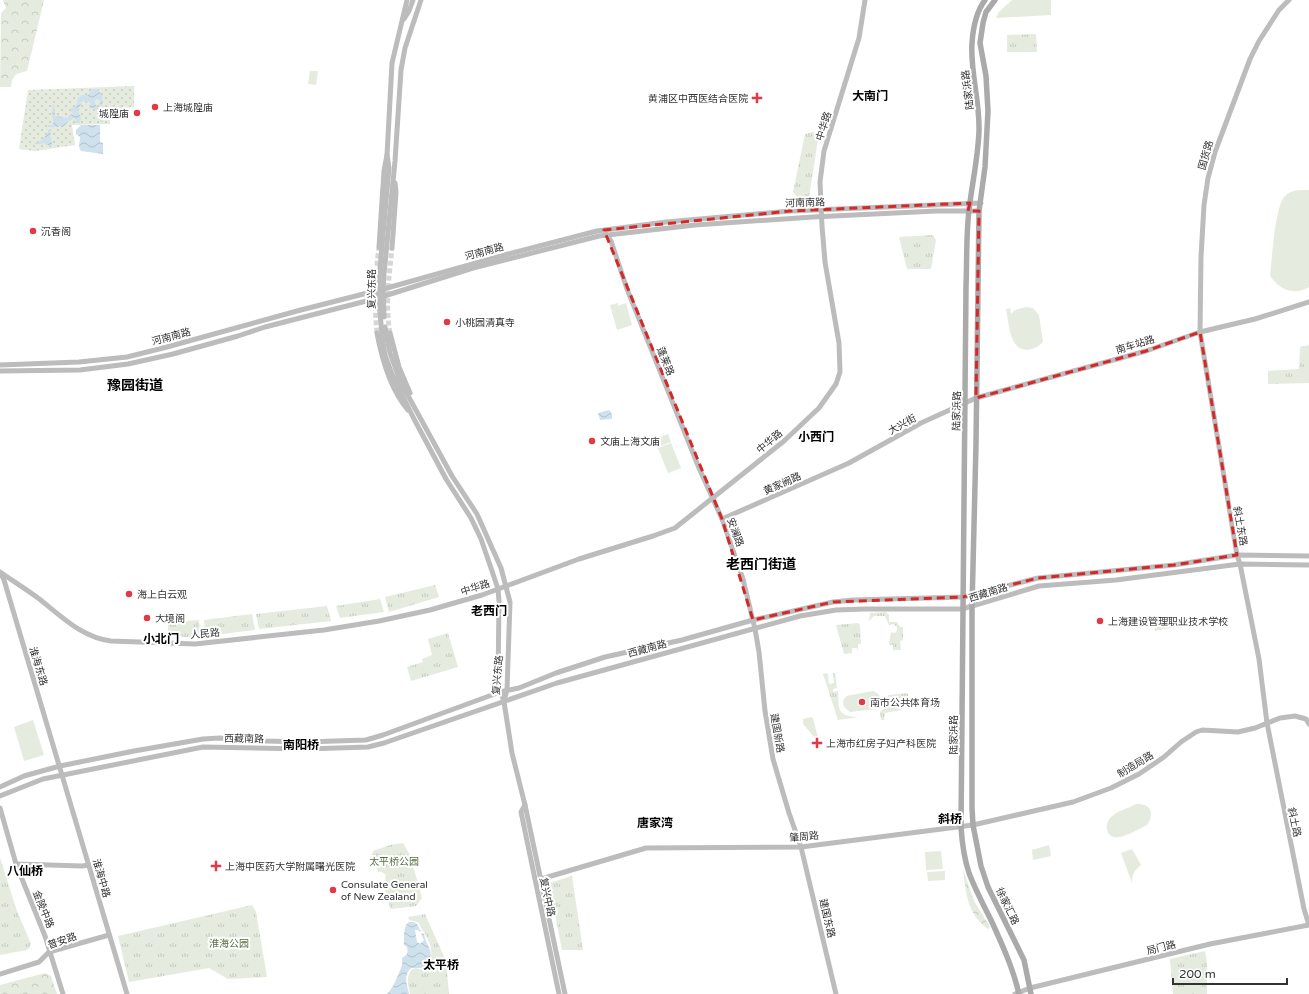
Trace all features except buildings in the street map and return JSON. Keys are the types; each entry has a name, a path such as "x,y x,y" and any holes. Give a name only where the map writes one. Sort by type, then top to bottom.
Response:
{"main road":[{"name":"复兴东路","path":"379,247 384,171 387,155 392,63 407,0"},
{"path":"400,25 409,11 413,0"},
{"name":"复兴东路","path":"380,289 394,172 401,70 405,48 413,26 412,19 419,0"},
{"name":"中华路","path":"336,629 430,610 498,589 579,559 674,528 784,441 819,408 836,384 840,372 839,347 826,262 821,217 820,182 824,150 859,38 865,0"},
{"name":"陆家浜路","path":"961,827 966,287 968,211 976,165 979,131 979,111 972,44 974,25 979,8 985,0"},
{"name":"陆家浜路","path":"972,825 972,595 979,211 987,146 988,111 986,76 980,43 986,12 995,0"},
{"name":"国货路","path":"1200,332 1201,257 1204,205 1208,178 1215,152 1253,53 1279,10 1289,0"},
{"name":"复兴东路","path":"387,155 388,168 380,289 385,355 392,374 413,417 446,479 471,518 481,539 498,589 498,683 504,702"},
{"name":"复兴东路","path":"392,248 396,192 394,172"},
{"name":"河南南路","path":"0,365 79,362 127,357 508,254 604,230 666,222 790,211 821,211 981,203"},
{"name":"河南南路","path":"0,372 80,370 121,366 173,354 265,327 380,297 473,268 607,235 695,226 821,217 936,210 979,211"},
{"name":"蓬莱路","path":"604,230 611,241 627,289 712,498"},
{"name":"复兴东路","path":"380,297 385,332 395,370 452,476 477,514 501,568 510,602 507,690 504,702"},
{"name":"南车站路","path":"965,402 1146,351 1200,332 1247,321 1309,302"},
{"name":"斜土东路","path":"1200,332 1237,555 1259,659 1267,723"},
{"name":"复兴东路","path":"377,333 388,376 399,398 413,417"},
{"name":"复兴东路","path":"390,333 399,367 419,414"},
{"name":"大兴街","path":"849,463 921,423 965,402"},
{"name":"黄家阙路","path":"722,519 849,463"},
{"name":"安澜路","path":"712,498 722,519 743,579 753,620"},
{"name":"西藏南路","path":"0,787 24,776 60,766 202,739 220,738 266,742 366,740 500,692 605,657 682,640 753,620 833,602 853,600 963,597 1038,578 1174,565 1237,555 1309,556"},
{"name":"西藏南路","path":"0,796 43,779 62,774 203,747 306,749 368,747 384,743 464,714 596,671 800,616 836,610 872,608 962,609 1039,586 1116,580 1240,564 1309,565"},
{"name":"人民路","path":"0,572 86,634 104,640 195,644 336,629"},
{"name":"淮海东路","path":"0,572 4,580 60,766"},
{"name":"建国新路","path":"753,620 756,629 765,711 773,759 801,847"},
{"name":"复兴中路","path":"504,702 512,753 525,805 565,994"},
{"name":"制造局路","path":"961,827 1073,802 1111,788 1139,774 1164,757 1181,742 1196,732 1202,730 1238,732 1255,728 1280,718 1295,716 1306,719 1309,724"},
{"name":"斜土路","path":"1267,723 1304,909 1309,925"},
{"name":"淮海中路","path":"60,766 127,994"},
{"name":"复兴中路","path":"525,805 521,812 559,994"},
{"name":"金陵中路","path":"0,808 16,864 45,936 63,994"},
{"name":"徐家汇路","path":"972,825 980,866 988,887 1024,960 1031,991"},
{"path":"961,827 963,848 968,871 1011,964 1017,993"},
{"name":"肇周路","path":"541,879 646,848 801,847 961,827"},
{"name":"建国东路","path":"801,847 836,994"},
{"path":"16,864 89,865"},
{"name":"局门路","path":"1017,993 1031,991 1210,944 1309,925"},
{"name":"普安路","path":"0,974 39,962 50,952 109,935"}],"highlighted area":[{"path":"970,203 968,211 979,211 976,398 1146,351 1200,332 1237,555 1174,565 1038,578 963,597 833,602 753,620 722,519 604,230 790,211"}],"green space":[{"path":"3,0 44,0 27,71 16,74 12,80 11,87 0,87 1,13 6,8"},
{"path":"1012,0 1051,0 1051,15 996,18 999,12"},
{"path":"1036,34 1037,52 1007,52 1007,35"},
{"path":"310,71 318,71 316,85 308,84"},
{"path":"134,86 134,107 110,109 110,124 72,125 75,145 35,151 19,149 28,90"},
{"path":"813,132 819,133 809,197 806,200 799,199 793,192 805,134"},
{"path":"1309,190 1309,287 1303,290 1293,291 1278,285 1270,276 1276,221 1285,196 1293,191"},
{"path":"933,235 936,240 931,269 907,269 899,237"},
{"path":"618,303 618,306 626,303 632,325 617,330 610,305"},
{"path":"1026,307 1033,308 1039,315 1043,342 1036,348 1027,350 1021,349 1013,340 1009,328 1006,309 1010,308 1011,314 1015,310"},
{"path":"1309,345 1309,383 1268,384 1268,371 1299,369 1300,347"},
{"path":"668,434 671,442 658,447 655,439"},
{"path":"671,443 681,468 668,473 658,448"},
{"path":"435,585 439,597 389,612 385,597"},
{"path":"380,599 384,612 340,618 336,606"},
{"path":"327,606 331,621 259,629 256,614"},
{"path":"886,612 889,615 889,622 897,622 900,627 903,627 903,640 900,641 901,650 893,650 893,645 890,645 889,643 891,632 894,633 897,631 897,627 893,624 895,623 889,625 885,616 874,616 869,621 870,613"},
{"path":"252,614 255,630 205,636 204,620"},
{"path":"1174,617 1175,627 1155,631 1153,621"},
{"path":"199,620 200,637 184,637 168,634 168,622"},
{"path":"858,623 860,625 861,644 858,644 858,652 857,648 852,648 852,653 844,654 836,625"},
{"path":"448,633 458,667 411,681 407,667 423,662 422,659 432,655 428,639"},
{"path":"833,673 835,673 837,688 833,689 833,692 838,691 839,706 842,713 845,715 859,717 838,720 823,674 828,674 829,684 834,683"},
{"name":"南市公共体育场","path":"873,691 880,696 881,699 879,707 876,709 850,712 844,707 843,701 846,696"},
{"path":"908,693 908,704 901,705 901,710 885,713 884,720 881,720 880,712 885,707 888,695"},
{"path":"813,718 818,736 815,738 803,724 803,719"},
{"path":"33,720 44,755 24,761 14,727"},
{"path":"1136,804 1145,805 1150,810 1151,817 1147,825 1125,836 1113,837 1109,834 1107,826 1110,818 1116,813"},
{"name":"太平桥公园","path":"403,843 410,855 422,898 416,906 391,909 388,896 382,883 385,881 386,875 382,872 378,872 372,854 373,851 390,845"},
{"path":"1049,845 1051,856 1033,860 1032,850"},
{"path":"1132,849 1141,865 1132,877 1132,883 1121,853"},
{"path":"941,851 943,869 926,870 925,852"},
{"path":"0,858 17,911 31,944 27,950 0,955"},
{"path":"963,869 974,901 990,927 988,929 981,923 972,910 967,895"},
{"path":"945,871 945,880 928,881 927,872"},
{"path":"572,876 583,950 562,950 549,883"},
{"name":"淮海公园","path":"252,905 256,912 267,977 228,979 209,968 129,982 118,936"},
{"path":"425,914 446,961 449,994 410,994 408,982 409,973 411,970 416,968 423,970 430,965 431,949 429,941 419,923 409,920 408,917"},
{"path":"1205,951 1207,963 1207,994 1173,994 1170,959"},
{"path":"45,973 51,976 57,994 0,994 0,985"}],"water":[{"path":"92,89 98,89 102,96 102,106 100,106 100,101 98,99 95,100 95,104 99,109 103,109 103,122 100,122 100,111 90,108 90,102 82,101 78,111 81,118 80,123 75,123 76,120 74,118 63,127 48,127 48,125 53,125 53,104 55,116 68,118 69,115 73,114 71,108 76,107 78,98 82,95 88,95"},
{"path":"81,125 100,125 100,142 103,143 103,154 81,151 79,147 80,137 76,134 76,130"},
{"path":"49,129 52,146 44,143 34,143 43,139"},
{"path":"609,410 612,414 612,419 600,420 598,413"},
{"path":"409,922 414,922 422,931 420,932 415,930 417,942 420,944 424,940 421,934 423,933 431,956 427,965 421,968 411,968 407,974 406,980 409,994 387,994 402,967 402,958 407,953 407,947 404,945 404,935 406,926"}],"tunnel":[{"path":"377,333 375,290 379,247"},
{"path":"390,333 388,301 392,248"}],"place":[{"name":"黄浦区中西医结合医院","path":"757,98"},
{"name":"上海城隍庙","path":"155,107"},
{"name":"城隍庙","path":"137,113"},
{"name":"沉香阁","path":"33,231"},
{"name":"小桃园清真寺","path":"447,322"},
{"name":"文庙上海文庙","path":"592,441"},
{"name":"海上白云观","path":"129,594"},
{"name":"大境阁","path":"147,618"},
{"name":"上海建设管理职业技术学校","path":"1100,621"},
{"name":"南市公共体育场","path":"862,702"},
{"name":"上海市红房子妇产科医院","path":"817,743"},
{"name":"上海中医药大学附属曙光医院","path":"216,866"},
{"name":"Consulate General of New Zealand","path":"333,890"}],"district":[{"name":"大南门","path":"870,96"},
{"name":"豫园街道","path":"135,385"},
{"name":"小西门","path":"816,437"},
{"name":"老西门街道","path":"761,564"},
{"name":"老西门","path":"489,611"},
{"name":"小北门","path":"161,639"},
{"name":"南阳桥","path":"301,745"},
{"name":"斜桥","path":"950,819"},
{"name":"唐家湾","path":"655,823"},
{"name":"八仙桥","path":"25,871"},
{"name":"太平桥","path":"441,965"}]}
